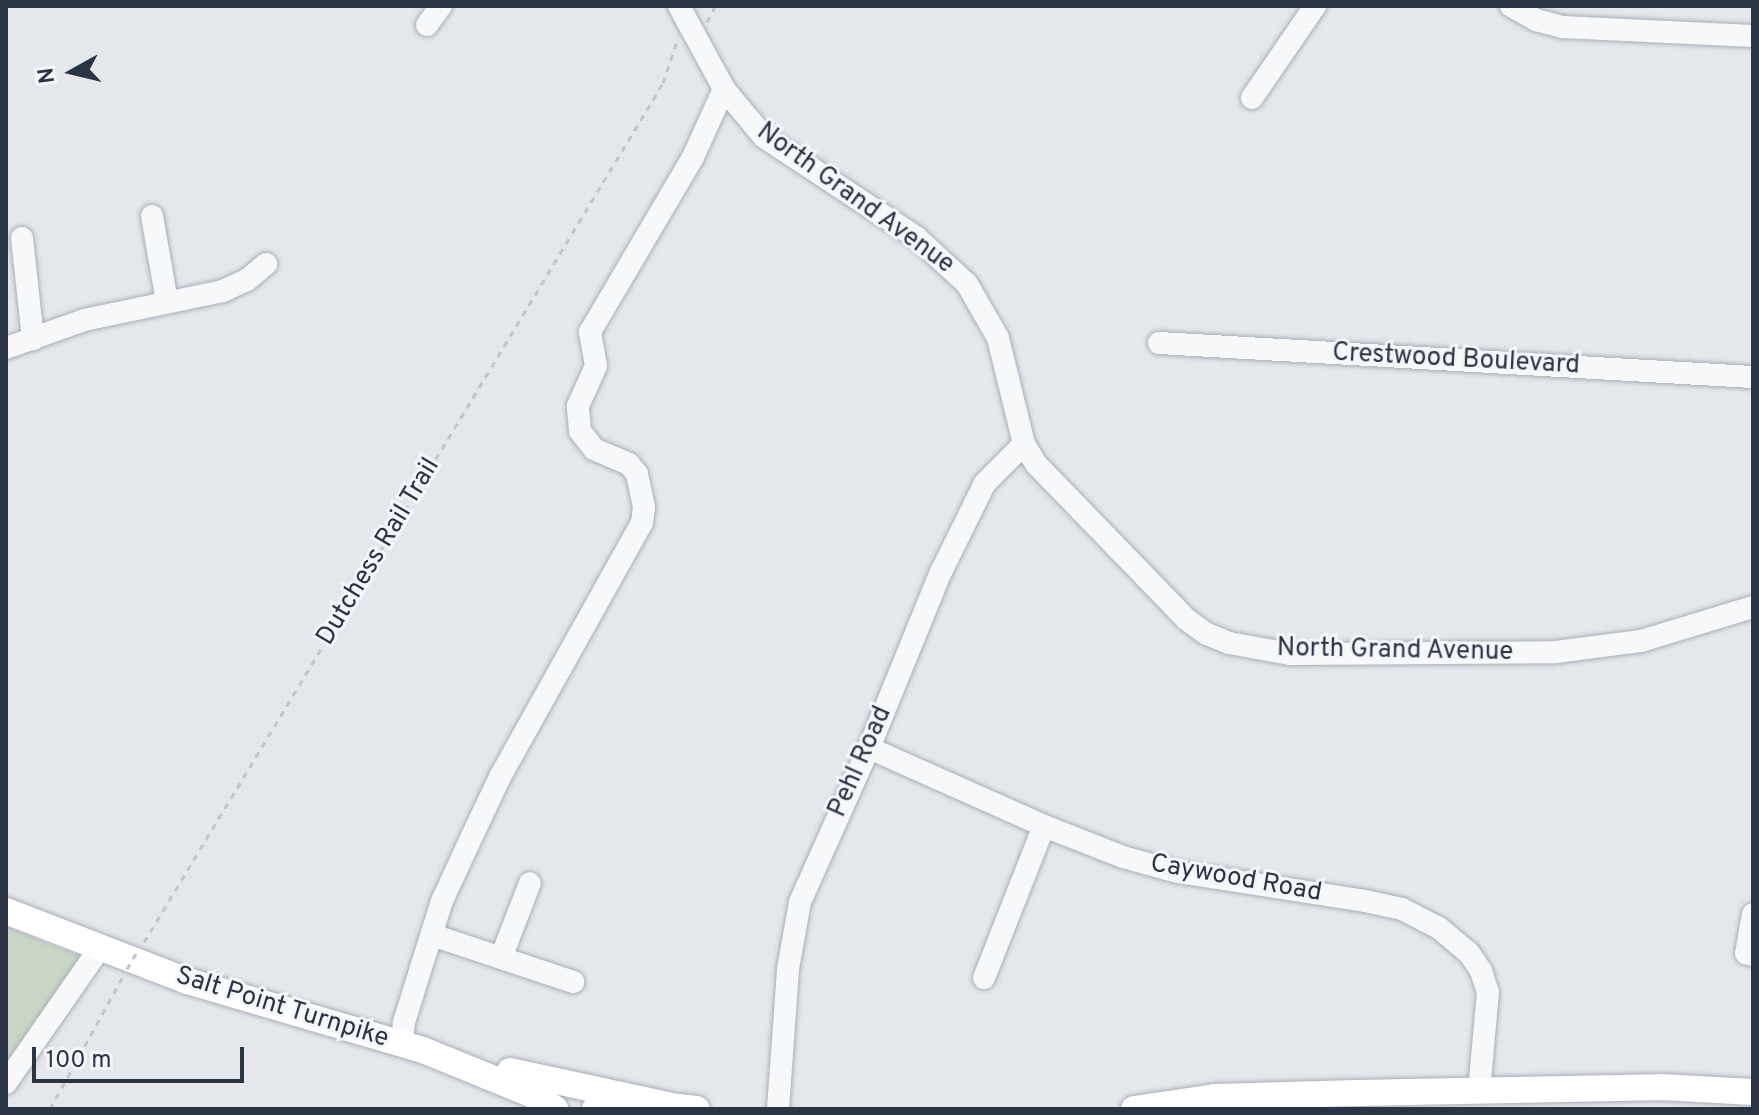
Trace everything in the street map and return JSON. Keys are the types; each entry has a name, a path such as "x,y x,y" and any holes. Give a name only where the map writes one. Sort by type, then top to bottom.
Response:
{"main road":[{"name":"Salt Point Turnpike","path":"6,911 187,981 413,1047 536,1096 555,1109"},
{"path":"413,1047 673,1108"},
{"path":"1134,1109 1215,1097 1661,1087 1753,1092"},
{"path":"595,1109 625,1101 673,1108"}],"street":[{"path":"427,25 441,6"},
{"name":"North Grand Avenue","path":"679,6 724,89 764,137 917,238 967,284 998,338 1024,444 1061,494 1186,619 1207,634 1241,645 1290,654 1348,656 1556,652 1641,641 1753,607"},
{"path":"1252,98 1315,6"},
{"path":"1511,6 1536,20 1562,27 1753,36"},
{"path":"413,1047 404,1022 442,901 501,775 642,523 644,507 637,474 629,464 594,449 580,431 578,406 596,366 590,332 693,157 724,89"},
{"path":"152,216 167,302"},
{"path":"22,238 33,339"},
{"path":"6,348 84,320 223,291 247,280 266,264"},
{"name":"Crestwood Boulevard","path":"1159,343 1753,377"},
{"name":"Pehl Road","path":"778,1109 788,969 800,902 869,748 941,572 985,483 1024,444"},
{"name":"Caywood Road","path":"869,748 1044,826 1123,857 1178,872 1402,909 1439,928 1469,953 1481,971 1488,992 1479,1091"},
{"path":"984,978 1044,826"},
{"path":"501,958 530,883"},
{"path":"1753,914 1746,953 1753,955"},
{"path":"432,935 573,982"},
{"path":"6,1083 100,948"}],"path":[{"name":"Dutchess Rail Trail","path":"50,1109 137,952 663,83 676,43 707,23 715,6"}],"green space":[{"path":"6,927 98,963 6,1095"}]}
